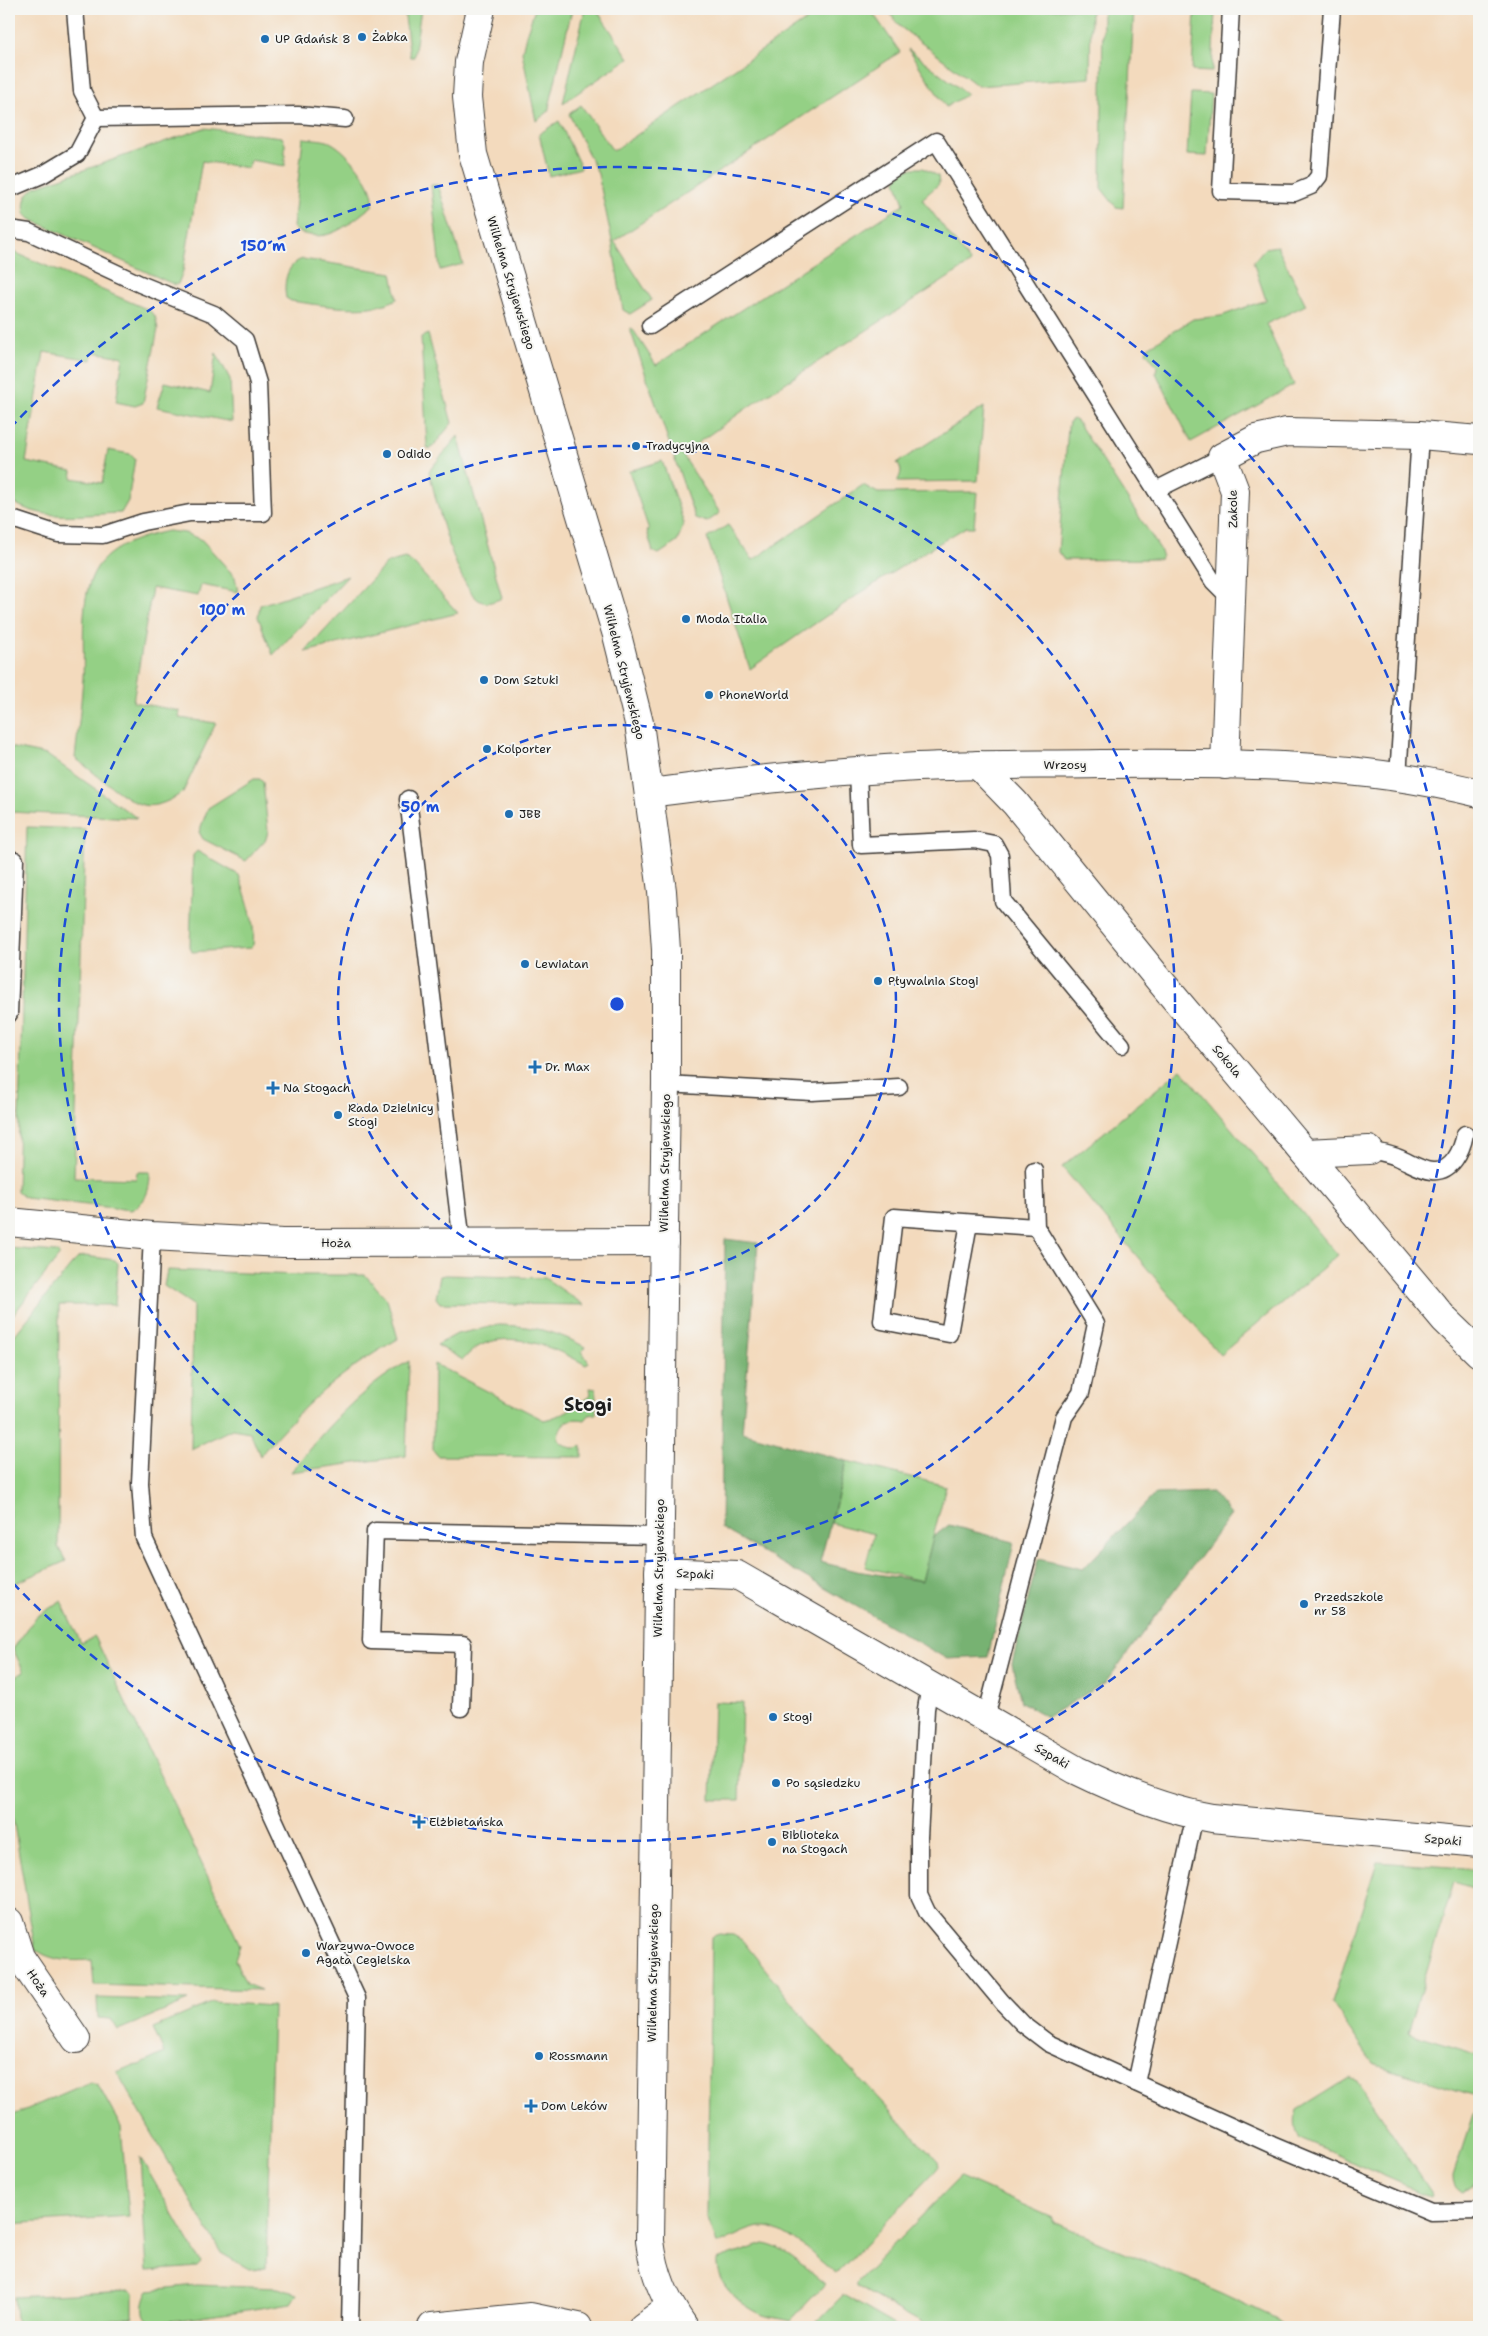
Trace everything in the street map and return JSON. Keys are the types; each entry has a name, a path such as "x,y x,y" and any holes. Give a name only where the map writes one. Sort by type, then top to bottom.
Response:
{"street":[{"name":"Wilhelma Stryjewskiego","path":"481,9 469,62 467,97 473,154 617,635 639,723 662,890 666,950 666,1084 650,2241 653,2263 677,2317 643,2327"},
{"path":"1222,457 1256,439 1286,432 1420,435 1479,440"},
{"name":"Zakole","path":"1222,457 1235,491 1225,765"},
{"name":"Wrzosy","path":"650,793 858,770 978,765 1316,767 1398,777 1479,793"},
{"name":"Sokola","path":"978,765 1015,803 1161,982 1445,1320 1479,1353"},
{"path":"1305,1154 1369,1150"},
{"name":"Hoża","path":"9,1222 152,1236 283,1243 664,1242"},
{"name":"Szpaki","path":"659,1572 737,1576 1076,1770 1105,1784 1195,1815 1479,1843"},
{"name":"Hoża","path":"9,1922 20,1957 76,2039"},
{"path":"432,2327 530,2317 578,2327"}],"lane":[{"path":"75,9 82,91 96,118"},
{"path":"1231,9 1222,191 1294,193 1311,186 1319,176 1332,9"},
{"path":"96,118 298,115 345,119"},
{"path":"9,189 42,174 76,154 96,118"},
{"path":"650,326 936,141 1213,580 1231,599"},
{"path":"9,229 29,232 140,284 214,314 245,340 258,384 263,513 190,513 143,522 103,535 58,534 9,518"},
{"path":"1398,777 1420,435"},
{"path":"1156,490 1222,457"},
{"path":"858,770 861,845 974,840 994,844 1000,855 1003,902 1122,1045"},
{"path":"408,799 462,1243"},
{"path":"9,860 14,860 9,1014"},
{"path":"666,1084 812,1092 899,1087"},
{"path":"1369,1150 1398,1158 1432,1172 1445,1168 1455,1159 1462,1147 1464,1134"},
{"path":"986,1717 1064,1417 1081,1393 1096,1324 1036,1227 1034,1170"},
{"path":"969,1223 949,1334 882,1321 894,1217 1036,1227"},
{"path":"152,1236 140,1483 144,1538 357,1998 350,2327"},
{"path":"461,1708 463,1644 371,1641 374,1531 660,1536"},
{"path":"930,1685 926,1709 919,1837 919,1895 927,1912 1023,2024 1048,2043 1272,2145 1431,2212 1479,2211"},
{"path":"1136,2083 1195,1815"}],"green space":[{"path":"404,9 421,9 414,57 410,57"},
{"path":"535,9 572,9 548,112 536,121 522,52"},
{"path":"585,9 596,9 629,58 563,103"},
{"path":"823,9 870,9 900,52 614,241 652,300 630,314 623,310 612,241 598,174 569,114 581,105 613,151"},
{"path":"887,9 1091,9 1090,78 978,86 898,25"},
{"path":"1103,9 1134,9 1123,208 1116,207 1101,188"},
{"path":"1195,10 1215,11 1212,72 1192,71"},
{"path":"908,49 967,94 946,107"},
{"path":"1191,93 1211,94 1207,156 1187,155"},
{"path":"559,121 581,168 549,176 539,134"},
{"path":"204,128 282,137 285,144 285,166 250,160 248,168 202,161 183,271 178,284 175,285 30,219 25,214 24,205 26,199 35,187"},
{"path":"303,138 318,139 334,144 351,159 371,189 372,206 343,228 327,235 305,234 298,232 293,227"},
{"path":"913,168 923,168 938,176 939,184 922,199 971,263 754,403 682,454 720,513 707,522 695,518 630,329 632,328 656,365 904,204 896,181 901,172"},
{"path":"431,185 438,185 463,264 440,270"},
{"path":"1277,246 1306,305 1266,324 1294,385 1191,442 1156,373 1157,366 1146,352 1148,347 1193,319 1221,316 1266,300 1253,262 1265,248"},
{"path":"9,250 149,310 155,316 158,329 143,403 135,406 116,402 123,357 93,352 92,360 44,352 26,462 72,471 72,478 102,483 108,450 130,454 135,459 128,501 121,513 48,514 21,507 9,499"},
{"path":"303,259 392,273 397,299 373,307 359,308 291,301 286,298 287,274 293,265"},
{"path":"428,334 452,423 430,450 427,447 421,337"},
{"path":"216,353 230,379 232,422 157,407 165,382 210,393"},
{"path":"984,407 978,481 897,482 901,472 897,463"},
{"path":"1073,419 1077,421 1160,549 1162,555 1160,559 1064,560 1058,552 1068,427 1069,422"},
{"path":"458,436 502,598 490,602 483,602 474,596 465,583 449,544 429,471"},
{"path":"662,461 684,523 677,542 659,554 653,552 647,531 649,530 629,471"},
{"path":"863,485 878,493 977,492 974,527 966,527 911,561 750,669 707,538 728,525 753,560"},
{"path":"168,531 185,533 202,540 235,577 238,592 201,585 198,596 152,588 133,702 180,711 179,718 216,723 183,792 164,803 148,806 136,803 128,798 75,758 83,678 85,605 92,577 104,559 130,542"},
{"path":"405,558 413,563 458,613 305,652 387,563"},
{"path":"348,576 273,655 258,617 260,605"},
{"path":"9,747 47,755 137,818 9,812"},
{"path":"254,779 260,779 263,782 268,831 266,839 246,861 203,839 199,832 208,808"},
{"path":"27,827 85,829 74,1177 136,1179 137,1172 150,1172 149,1184 144,1199 131,1210 25,1198 17,1191"},
{"path":"197,851 239,875 252,919 254,936 253,945 250,948 192,952 190,947 193,855"},
{"path":"1181,1069 1338,1255 1220,1355 1062,1167"},
{"path":"725,1239 758,1243 742,1432 847,1461 820,1562 856,1571 922,1581 933,1537 949,1525 1014,1542 988,1657 947,1659 721,1528"},
{"path":"9,1248 56,1252 60,1255 9,1320"},
{"path":"79,1257 115,1260 118,1263 115,1305 59,1305 58,1547 66,1561 9,1586 9,1342 72,1264"},
{"path":"167,1270 297,1275 365,1275 387,1299 398,1339 359,1363 323,1391 290,1422 260,1456 250,1432 232,1429 191,1449 193,1305 164,1286"},
{"path":"440,1276 545,1278 584,1305 440,1303 436,1298"},
{"path":"499,1325 533,1328 564,1337 585,1347 582,1351 589,1363 586,1365 540,1345 507,1339 491,1342 476,1348 463,1360 437,1345 457,1334"},
{"path":"409,1361 406,1456 291,1472 344,1410 375,1384"},
{"path":"434,1364 544,1420 569,1410 591,1395 590,1388 596,1389 596,1415 591,1413 585,1420 570,1420 563,1425 559,1433 558,1439 566,1446 576,1448 582,1445 582,1457 438,1456 433,1450"},
{"path":"847,1461 946,1486 922,1581 865,1567 874,1534 831,1523"},
{"path":"1212,1492 1231,1515 1106,1682 1047,1717 1021,1702 1012,1664 1038,1559 1083,1569 1155,1494"},
{"path":"61,1601 81,1643 95,1637 240,1945 235,1960 246,1984 261,1990 94,1985 92,1960 55,1958 35,1949 9,1795 9,1680 24,1672 13,1649 36,1617"},
{"path":"714,1702 742,1703 739,1800 711,1800"},
{"path":"1377,1862 1479,1869 1479,1890 1454,1882 1408,2033 1479,2055 1479,2097 1373,2064 1332,2003"},
{"path":"719,1934 733,1935 742,1940 814,2030 938,2162 939,2166 936,2170 836,2274 790,2237 770,2228 750,2229 717,2244 707,2216 711,1937"},
{"path":"97,1998 189,2001 118,2030 111,2019 98,2018"},
{"path":"213,2002 273,2006 266,2268 249,2269 221,2253 117,2072 139,2065 164,2053 153,2028"},
{"path":"1350,2077 1356,2080 1432,2195 1430,2196 1300,2139 1296,2125 1297,2110"},
{"path":"90,2082 98,2085 121,2127 129,2216 9,2224 9,2117"},
{"path":"1478,2110 1479,2179 1462,2192 1455,2186 1453,2176 1473,2115"},
{"path":"140,2157 199,2259 201,2263 197,2267 147,2271"},
{"path":"960,2177 1053,2218 1053,2222 1222,2294 1275,2319 1285,2327 929,2327 856,2286 856,2283"},
{"path":"763,2244 788,2254 825,2284 790,2321 763,2315 755,2311 731,2294 720,2278 717,2260"},
{"path":"196,2285 278,2288 297,2294 291,2303 195,2318 159,2321 147,2319 144,2311 144,2302 149,2290"},
{"path":"129,2291 133,2293 133,2317 64,2327 17,2327 14,2297"},
{"path":"843,2295 895,2325 900,2327 812,2327"}],"place":[{"name":"Żabka","path":"362,37"},
{"name":"UP Gdańsk 8","path":"265,39"},
{"name":"Tradycyjna","path":"636,446"},
{"name":"Odido","path":"387,454"},
{"name":"Moda Italia","path":"686,619"},
{"name":"Dom Sztuki","path":"484,680"},
{"name":"PhoneWorld","path":"709,695"},
{"name":"Kolporter","path":"487,749"},
{"name":"JBB","path":"509,814"},
{"name":"Lewiatan","path":"525,964"},
{"name":"Pływalnia Stogi","path":"878,981"},
{"name":"Dr. Max","path":"535,1067"},
{"name":"Na Stogach","path":"273,1088"},
{"name":"Rada Dzielnicy Stogi","path":"338,1115"},
{"name":"Przedszkole nr 58","path":"1304,1604"},
{"name":"Stogi","path":"773,1717"},
{"name":"Po sąsiedzku","path":"776,1783"},
{"name":"Elżbietańska","path":"419,1822"},
{"name":"Biblioteka na Stogach","path":"772,1842"},
{"name":"Warzywa-Owoce Agata Cegielska","path":"306,1953"},
{"name":"Rossmann","path":"539,2056"},
{"name":"Dom Leków","path":"531,2106"}],"district":[{"name":"Stogi","path":"588,1405"}]}
